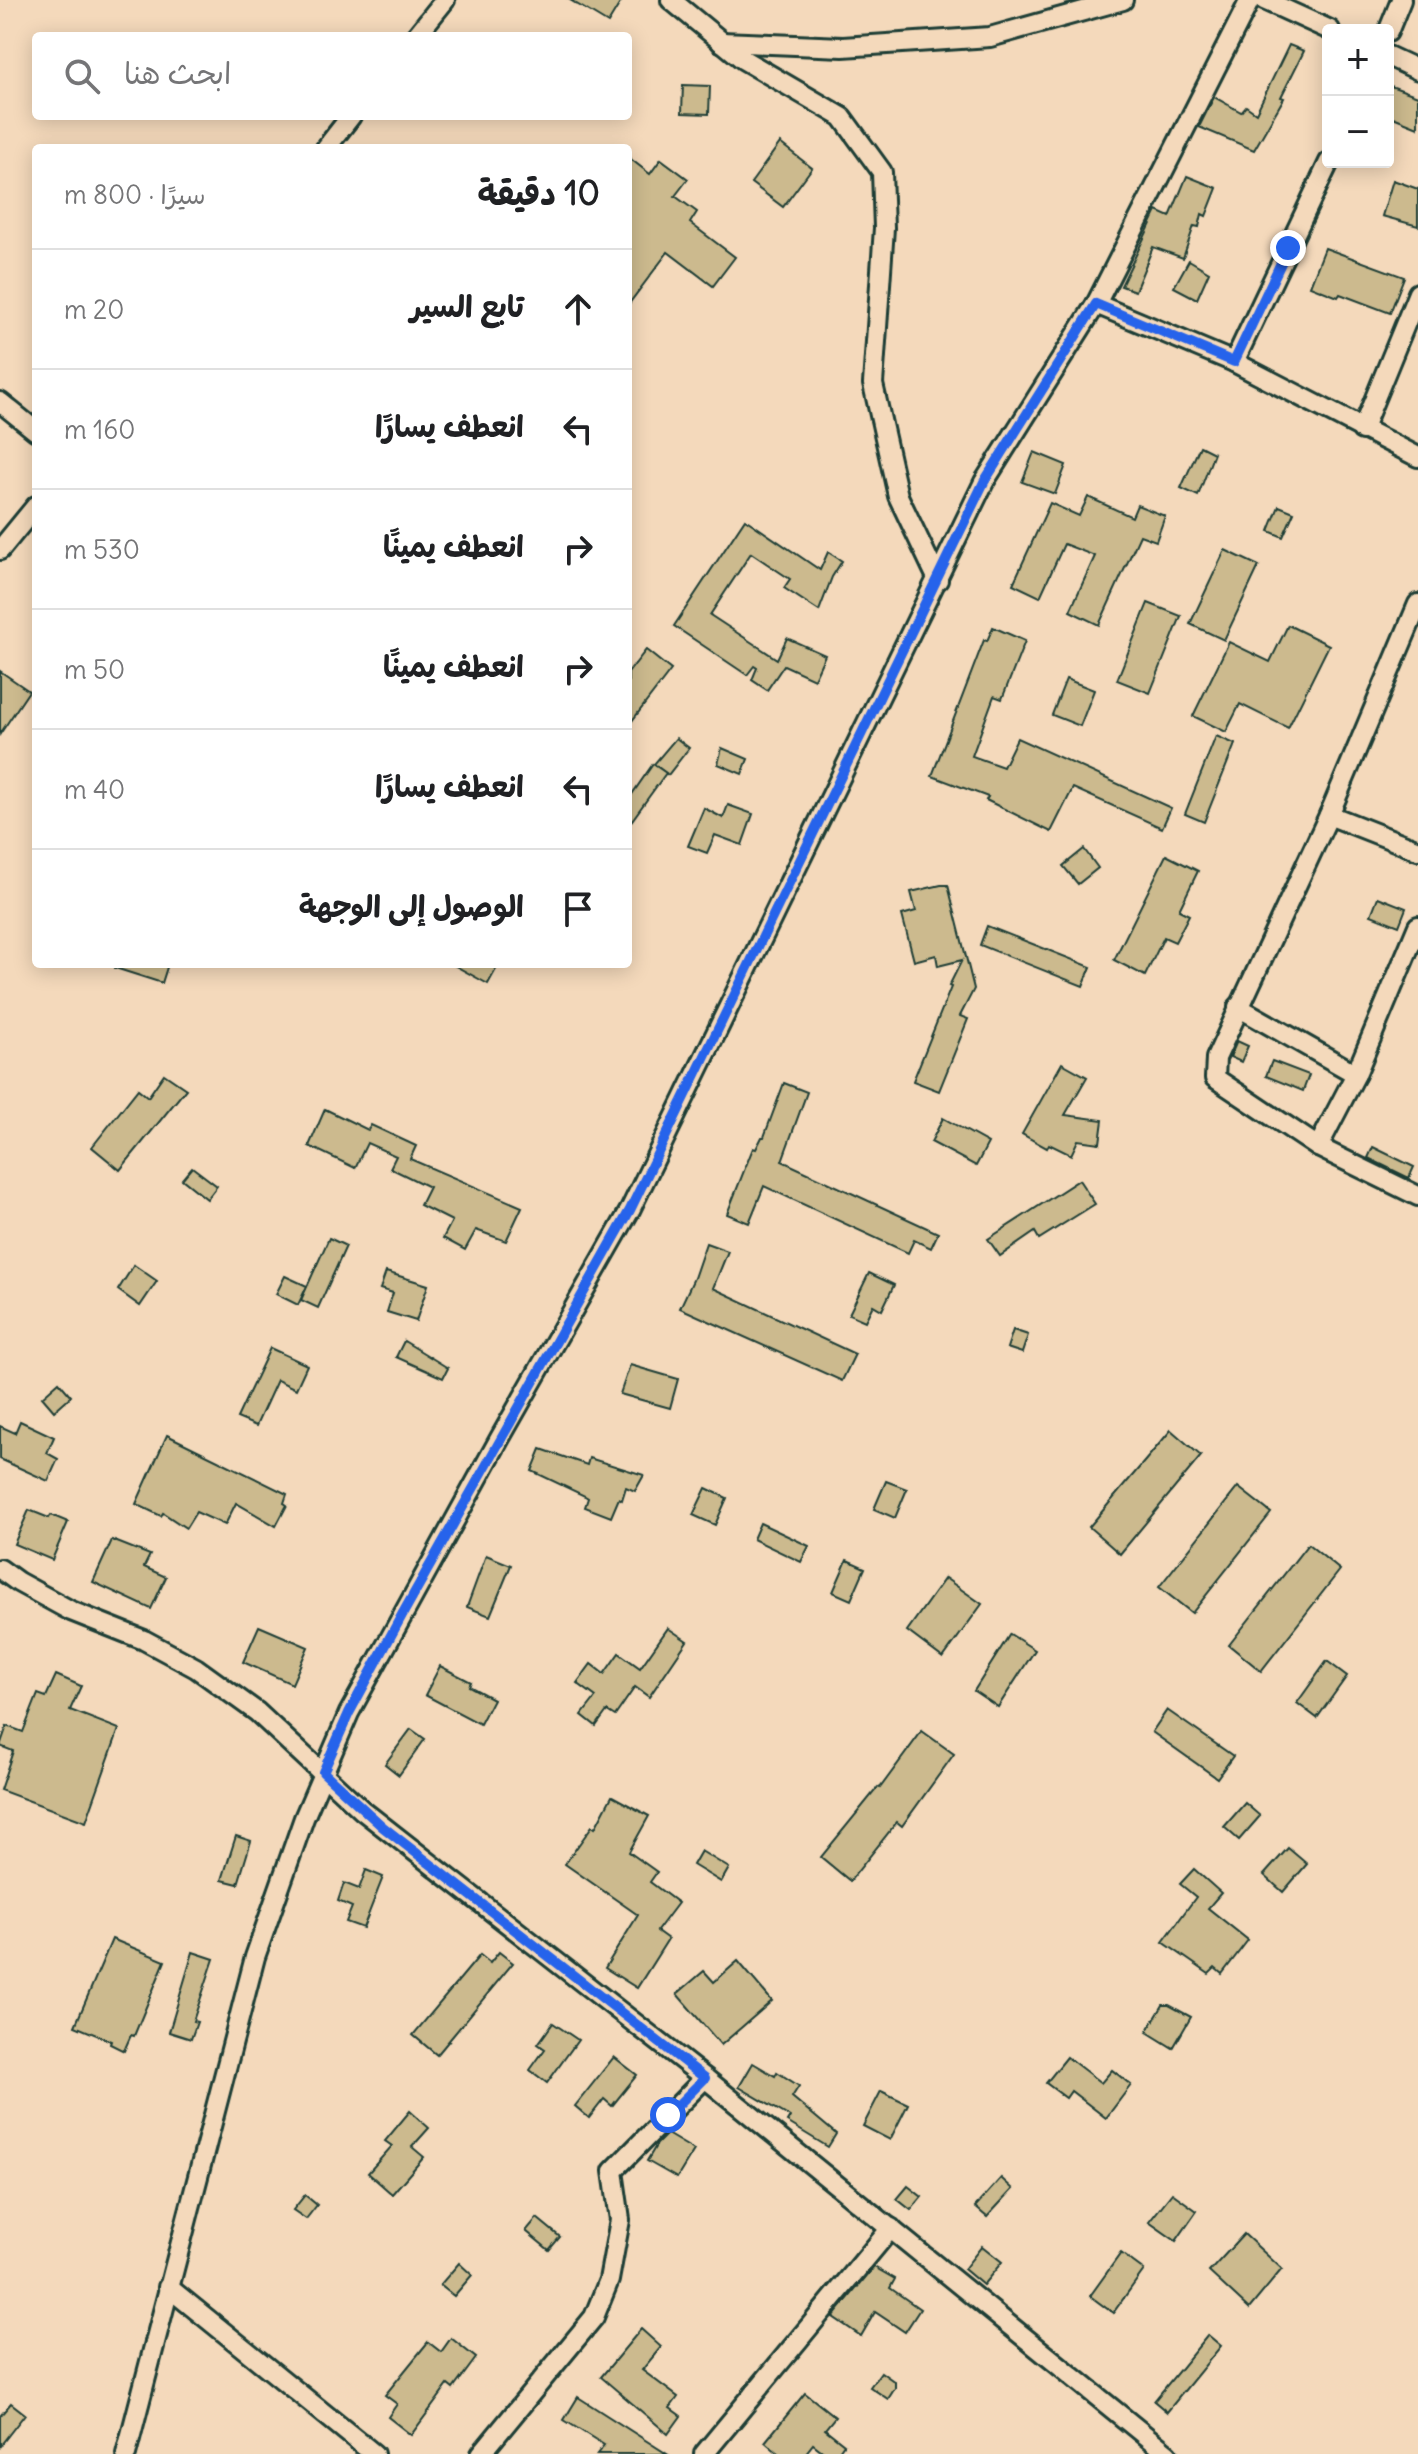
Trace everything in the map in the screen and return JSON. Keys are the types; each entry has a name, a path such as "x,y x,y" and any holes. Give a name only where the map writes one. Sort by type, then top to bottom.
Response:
{"street":[{"path":"419,32 445,0"},
{"path":"671,0 744,60 842,117 882,172 884,228 873,384 898,496 938,580"},
{"path":"721,42 843,47 990,37 1123,0"},
{"path":"126,2454 255,1957 304,1818 349,1713 630,1210 984,482 1096,304 1250,0"},
{"path":"1264,0 1322,26"},
{"path":"1391,24 1401,0"},
{"path":"1394,59 1418,70"},
{"path":"329,144 348,120"},
{"path":"1234,362 1326,168"},
{"path":"1362,430 1418,293"},
{"path":"1096,304 1234,362 1418,457"},
{"path":"0,402 32,428"},
{"path":"0,550 32,511"},
{"path":"1418,604 1329,815 1216,1058 1215,1078 1318,1147 1418,1196"},
{"path":"1329,815 1418,850"},
{"path":"1318,1147 1356,1074 1418,926"},
{"path":"1238,1007 1356,1074"},
{"path":"0,1569 71,1611 144,1640 196,1668 257,1712 383,1827 705,2078 1168,2454"},
{"path":"481,2454 594,2317 609,2280 620,2220 613,2171 705,2078"},
{"path":"704,2454 891,2228"},
{"path":"168,2287 374,2454"}],"building":[{"path":"570,0 622,0 608,23"},
{"path":"1289,45 1304,51 1281,97 1284,98 1254,150 1199,127 1214,97 1241,112 1246,106 1256,113"},
{"path":"683,85 710,86 709,114 682,113"},
{"path":"1394,87 1418,96 1418,127 1394,117"},
{"path":"780,143 812,168 783,207 751,183"},
{"path":"661,159 688,179 675,196 697,212 690,223 735,257 713,286 668,252 632,300 632,160 650,174"},
{"path":"1187,176 1217,188 1206,216 1202,214 1199,227 1194,226 1183,258 1153,247 1135,291 1121,286 1157,211 1170,217"},
{"path":"1393,180 1418,189 1418,226 1382,216"},
{"path":"1325,248 1404,277 1390,313 1310,286"},
{"path":"1189,260 1209,272 1197,299 1174,287"},
{"path":"1200,446 1214,453 1198,496 1181,488"},
{"path":"1034,452 1066,465 1055,494 1022,482"},
{"path":"1088,497 1132,517 1137,505 1165,516 1156,541 1140,535 1099,625 1070,611 1095,556 1064,544 1040,597 1013,584 1050,503 1079,516"},
{"path":"1279,506 1294,512 1283,537 1269,531"},
{"path":"745,519 820,570 828,552 842,561 819,611 784,588 790,579 751,553 710,615 777,659 787,638 825,655 814,679 784,665 767,690 752,680 757,668 754,666 747,675 674,626"},
{"path":"1225,550 1259,566 1224,640 1190,624"},
{"path":"1148,603 1181,616 1150,693 1117,680"},
{"path":"1288,625 1329,645 1288,728 1240,704 1226,732 1193,716 1229,642 1270,662"},
{"path":"993,627 1025,641 1002,699 994,696 972,756 1003,767 1017,738 1171,808 1162,828 1073,788 1051,832 986,800 988,797 932,776 984,640 987,641"},
{"path":"646,650 671,670 632,721 632,668"},
{"path":"0,671 29,691 0,734"},
{"path":"1066,679 1094,690 1080,726 1052,715"},
{"path":"1216,736 1235,744 1204,822 1185,814"},
{"path":"676,738 689,748 668,775 654,764"},
{"path":"722,748 748,759 742,774 718,764"},
{"path":"653,764 666,773 632,820 632,794"},
{"path":"728,805 753,814 742,845 715,835 707,853 688,846 704,808 723,818"},
{"path":"1084,849 1098,868 1078,884 1063,866"},
{"path":"1166,855 1198,871 1179,910 1189,915 1175,942 1164,937 1145,976 1114,960"},
{"path":"948,885 974,989 960,1016 968,1019 939,1091 913,1081 962,960 938,966 936,955 914,961 902,915 916,911 911,892"},
{"path":"1378,897 1406,908 1399,926 1371,915"},
{"path":"987,926 1091,967 1083,986 980,945"},
{"path":"115,968 167,968 162,983"},
{"path":"459,968 497,968 488,984"},
{"path":"1237,1041 1248,1046 1241,1062 1230,1057"},
{"path":"1272,1061 1309,1075 1303,1091 1266,1076"},
{"path":"1062,1063 1087,1077 1065,1115 1103,1120 1100,1143 1078,1140 1071,1155 1049,1144 1047,1148 1022,1134"},
{"path":"164,1074 186,1089 120,1170 92,1147 138,1089 148,1097"},
{"path":"784,1083 807,1092 782,1161 938,1233 931,1248 914,1240 908,1253 764,1186 749,1223 727,1214 753,1148 756,1149 764,1137"},
{"path":"325,1109 368,1130 371,1125 416,1146 410,1159 522,1207 506,1241 476,1230 465,1250 443,1238 452,1221 420,1205 429,1187 390,1168 396,1156 367,1143 355,1168 309,1146"},
{"path":"943,1118 988,1143 976,1166 931,1142"},
{"path":"1373,1147 1414,1167 1409,1178 1368,1158"},
{"path":"192,1167 217,1186 207,1199 182,1179"},
{"path":"1079,1180 1095,1204 1039,1239 1035,1232 1000,1256 988,1239"},
{"path":"329,1238 346,1246 318,1308 301,1300"},
{"path":"706,1243 728,1251 713,1288 855,1354 842,1381 680,1308"},
{"path":"134,1265 157,1281 140,1306 118,1290"},
{"path":"386,1272 428,1285 416,1321 387,1312 393,1293 380,1289"},
{"path":"869,1273 894,1285 882,1310 873,1305 865,1321 849,1314"},
{"path":"285,1276 307,1286 298,1305 276,1294"},
{"path":"1013,1330 1028,1335 1022,1353 1007,1348"},
{"path":"404,1341 448,1368 443,1378 396,1357"},
{"path":"270,1348 307,1365 296,1389 277,1380 256,1426 237,1418"},
{"path":"630,1365 678,1379 670,1408 620,1394"},
{"path":"59,1382 71,1396 54,1411 42,1397"},
{"path":"20,1421 54,1437 47,1453 58,1459 48,1481 0,1459 0,1426 15,1433"},
{"path":"1171,1430 1201,1456 1120,1554 1089,1527"},
{"path":"167,1435 287,1494 284,1503 287,1505 276,1526 236,1503 225,1525 196,1512 186,1528 163,1513 161,1516 136,1504"},
{"path":"541,1449 587,1465 589,1458 644,1475 635,1491 626,1487 611,1517 585,1507 588,1498 585,1496 532,1471"},
{"path":"886,1481 907,1489 895,1518 874,1509"},
{"path":"1238,1487 1271,1513 1192,1613 1159,1587"},
{"path":"706,1488 727,1498 715,1525 693,1515"},
{"path":"29,1510 68,1522 52,1560 14,1544"},
{"path":"760,1523 809,1546 801,1562 753,1539"},
{"path":"112,1540 150,1555 144,1567 166,1577 151,1609 93,1582"},
{"path":"1308,1544 1340,1570 1261,1671 1229,1645"},
{"path":"486,1555 511,1565 490,1616 467,1607"},
{"path":"847,1560 865,1568 851,1600 833,1592"},
{"path":"945,1578 982,1604 943,1658 907,1631"},
{"path":"259,1626 308,1647 292,1684 243,1662"},
{"path":"668,1628 687,1641 649,1697 635,1687 615,1716 607,1711 596,1726 582,1715 596,1697 577,1683 591,1664 604,1674 619,1653 640,1668"},
{"path":"1010,1634 1035,1650 998,1707 974,1691"},
{"path":"1327,1661 1347,1676 1317,1718 1297,1703"},
{"path":"440,1666 471,1682 469,1686 493,1699 480,1724 425,1695"},
{"path":"56,1675 81,1686 70,1710 119,1729 86,1822 0,1790 13,1751 0,1746 7,1726 23,1732 38,1694 46,1697"},
{"path":"1167,1710 1233,1756 1217,1778 1152,1732"},
{"path":"411,1729 425,1739 399,1775 385,1764"},
{"path":"922,1731 954,1754 902,1826 897,1822 850,1881 821,1857 880,1788"},
{"path":"612,1796 649,1816 629,1852 657,1872 650,1882 678,1903 657,1931 668,1939 637,1988 605,1968 638,1915 565,1864 592,1826 595,1828"},
{"path":"1245,1803 1260,1816 1239,1840 1224,1827"},
{"path":"236,1836 251,1841 238,1884 222,1880"},
{"path":"1288,1848 1307,1864 1283,1892 1264,1875"},
{"path":"701,1851 729,1868 721,1882 693,1865"},
{"path":"1194,1869 1221,1893 1208,1908 1248,1940 1222,1974 1215,1968 1209,1974 1163,1942 1196,1897 1180,1884"},
{"path":"366,1870 383,1877 363,1928 346,1922 352,1907 338,1901 344,1883 359,1889"},
{"path":"112,1939 165,1961 134,2036 131,2035 124,2051 110,2044 111,2041 75,2026"},
{"path":"193,1952 214,1959 193,2021 197,2022 191,2039 169,2032"},
{"path":"499,1952 513,1963 437,2055 413,2035 480,1955 490,1963"},
{"path":"738,1961 772,2001 721,2045 677,1994 704,1971 714,1982"},
{"path":"1163,2005 1191,2017 1173,2048 1147,2032"},
{"path":"553,2023 578,2040 547,2083 530,2070 545,2049 538,2044"},
{"path":"614,2057 637,2075 612,2106 604,2099 589,2118 575,2106"},
{"path":"1067,2057 1101,2083 1112,2070 1131,2085 1106,2118 1071,2091 1066,2098 1046,2083"},
{"path":"753,2063 775,2076 777,2072 799,2086 792,2097 836,2134 828,2147 787,2122 790,2117 739,2087"},
{"path":"881,2091 908,2104 890,2140 863,2126"},
{"path":"410,2111 429,2128 412,2147 424,2157 392,2194 368,2173 392,2146 385,2141"},
{"path":"667,2134 694,2150 677,2178 647,2161"},
{"path":"1001,2178 1013,2189 987,2217 975,2207"},
{"path":"908,2186 922,2197 911,2210 897,2199"},
{"path":"1172,2193 1197,2211 1176,2241 1149,2222"},
{"path":"305,2195 317,2205 306,2219 293,2210"},
{"path":"537,2218 560,2237 549,2250 526,2231"},
{"path":"1244,2234 1282,2269 1249,2309 1209,2272"},
{"path":"982,2246 1002,2262 983,2285 964,2269"},
{"path":"1121,2253 1144,2270 1113,2313 1090,2296"},
{"path":"459,2263 472,2275 454,2296 440,2285"},
{"path":"874,2267 895,2279 890,2288 920,2309 905,2332 875,2312 861,2336 833,2317"},
{"path":"641,2329 661,2347 642,2370 678,2397 670,2408 681,2416 668,2434 601,2377"},
{"path":"1208,2335 1221,2346 1167,2412 1154,2401"},
{"path":"451,2338 476,2358 453,2389 448,2385 411,2435 388,2417 397,2404 385,2395 428,2342 441,2352"},
{"path":"881,2372 895,2382 888,2399 870,2387"},
{"path":"805,2393 835,2417 825,2429 844,2444 837,2454 826,2454 813,2444 805,2454 779,2454 765,2442"},
{"path":"578,2397 667,2454 597,2454 604,2445 564,2420"},
{"path":"11,2403 25,2414 0,2446 0,2416"}],"route":[{"path":"668,2115 705,2078 383,1827 323,1772 349,1713 402,1615 630,1210 984,482 1096,304 1234,362 1288,248"}]}
